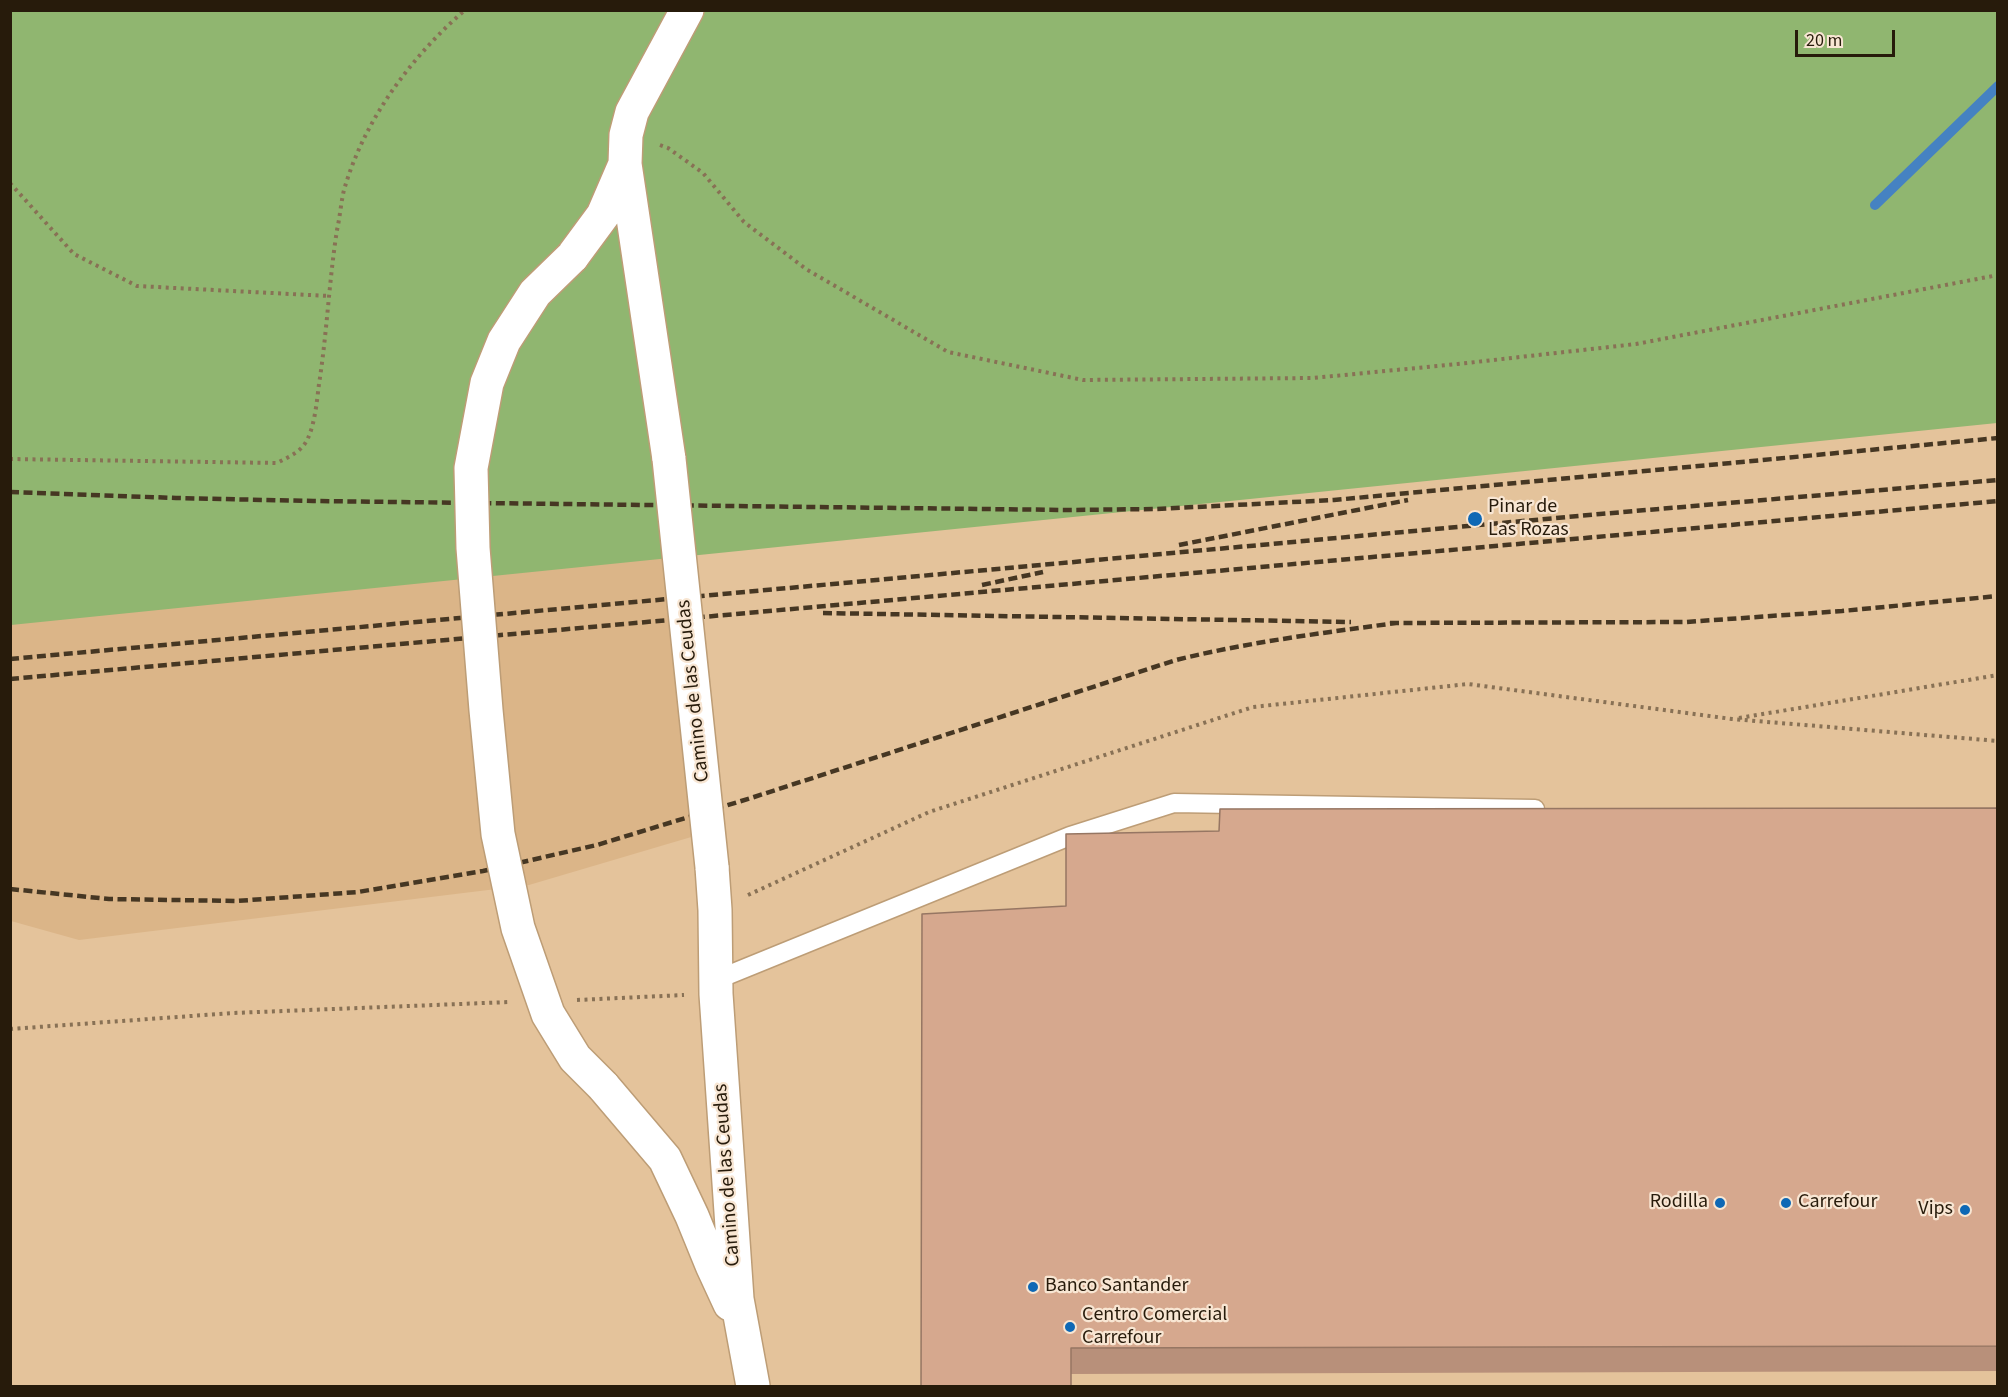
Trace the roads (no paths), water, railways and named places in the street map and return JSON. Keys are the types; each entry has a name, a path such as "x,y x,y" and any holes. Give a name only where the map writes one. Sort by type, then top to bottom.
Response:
{"street":[{"name":"Camino de las Ceudas","path":"687,10 632,112 625,149 669,459 712,867 716,987 737,1299 753,1386"},
{"path":"625,149 603,215 572,257 536,293 504,341 487,383 471,468 473,548 498,834 518,928 548,1014 575,1058 603,1086 665,1159 743,1330"}],"lane":[{"path":"716,987 1070,836 1173,803 1553,809"}],"waterway":[{"path":"1875,205 1998,86"}],"railway":[{"path":"10,492 313,501 1068,510 1156,509 1334,500 1998,438"},
{"path":"10,659 1600,514 1998,480"},
{"path":"1179,545 1408,500"},
{"path":"10,679 1998,501"},
{"path":"982,585 1043,572"},
{"path":"1390,623 1686,622 1842,611 1998,596"},
{"path":"823,613 1351,622"},
{"path":"10,889 109,899 237,901 358,892 483,871 597,845 751,798 1176,660 1258,643 1396,623"}],"place":[{"name":"Pinar de Las Rozas","path":"1475,519"},
{"name":"Rodilla","path":"1720,1203"},
{"name":"Carrefour","path":"1786,1203"},
{"name":"Vips","path":"1965,1210"},
{"name":"Banco Santander","path":"1033,1287"},
{"name":"Centro Comercial Carrefour","path":"1070,1327"}]}
